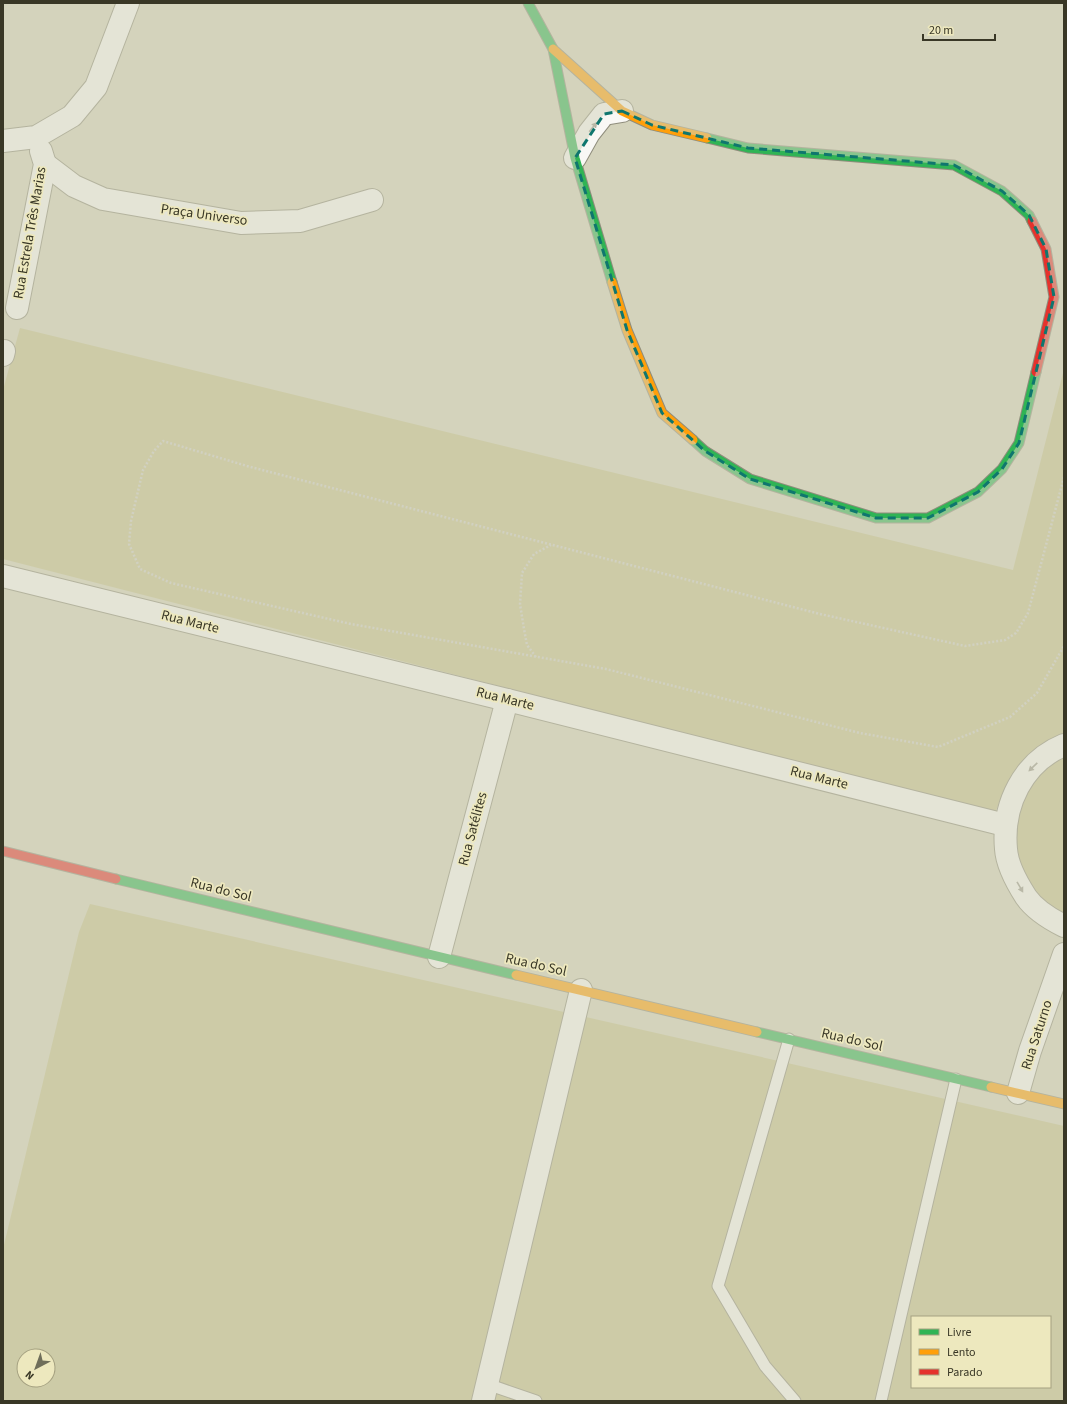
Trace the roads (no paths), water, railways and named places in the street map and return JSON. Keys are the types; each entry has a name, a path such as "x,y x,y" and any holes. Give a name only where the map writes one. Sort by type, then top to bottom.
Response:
{"street":[{"path":"3,141 36,137 72,116 96,87 128,3"},
{"path":"528,3 553,49 575,158 627,330 662,413 705,451 750,478 876,518 928,518 978,492 1002,469 1019,443 1054,297 1046,249 1029,215 1002,190 954,166 748,148 652,125 622,111 553,49"},
{"path":"575,158 588,133 604,114 622,111"},
{"name":"Rua Estrela Três Marias","path":"17,308 45,164 36,137"},
{"name":"Praça Universo","path":"45,164 74,186 103,199 241,223 300,221 372,200"},
{"name":"Rua Marte","path":"3,576 1006,825"},
{"name":"Rua Satélites","path":"439,957 507,700"},
{"path":"1064,745 1053,750 1029,769 1013,795 1006,825 1006,850 1014,876 1026,898 1046,916 1064,926"},
{"name":"Rua do Sol","path":"3,851 439,957 1064,1104"},
{"name":"Rua Saturno","path":"1018,1093 1030,1051 1064,954"},
{"path":"485,1393 581,990"}],"lane":[{"path":"790,1039 718,1286 765,1366 795,1401"},
{"path":"881,1401 956,1079"},
{"path":"485,1393 536,1401"}]}
